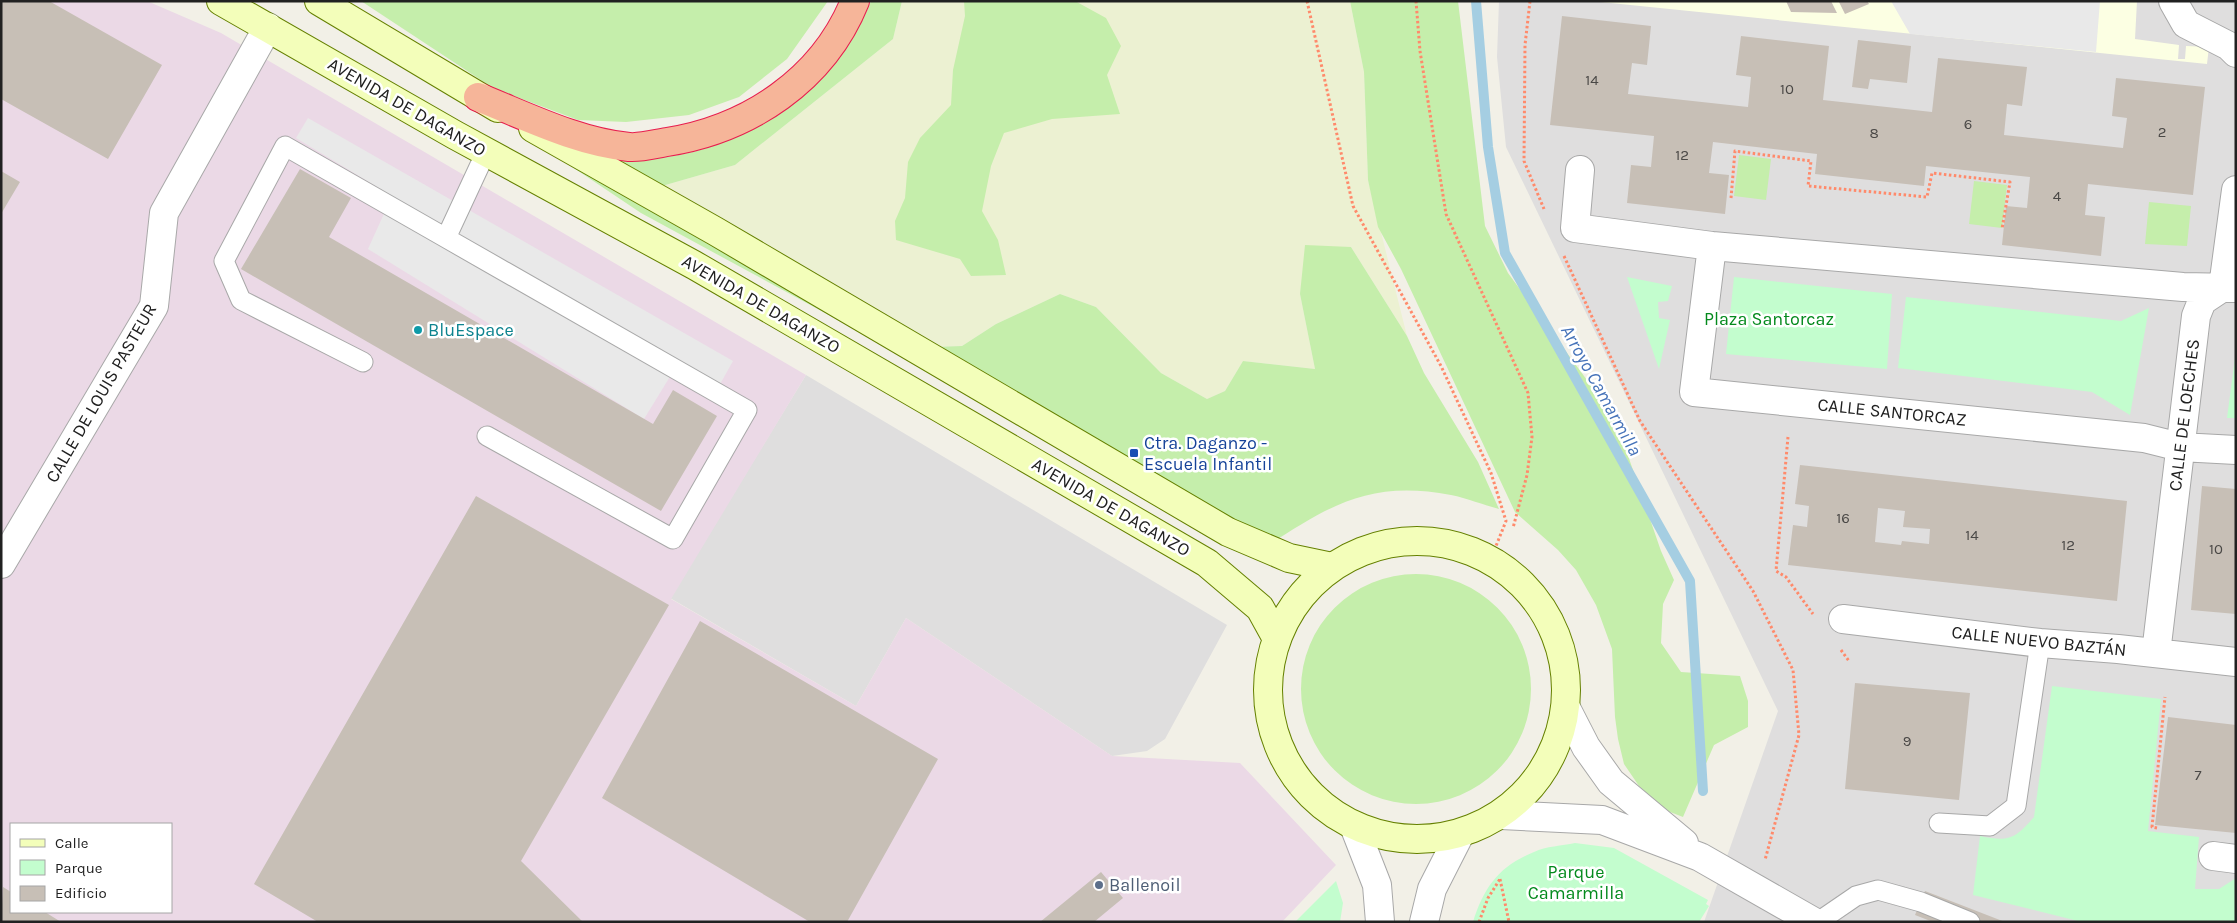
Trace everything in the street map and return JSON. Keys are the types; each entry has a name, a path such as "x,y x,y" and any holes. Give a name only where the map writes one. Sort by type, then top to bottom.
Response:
{"highway":[{"path":"478,97 585,138 630,148 678,140 726,128 774,102 809,71 845,26 855,1"}],"main road":[{"name":"AVENIDA DE DAGANZO","path":"221,1 486,152 694,265 1207,563 1260,608 1276,637"},
{"name":"AVENIDA DE DAGANZO","path":"319,1 478,97 715,231 1228,532 1289,558 1332,567"},
{"path":"1425,540 1473,551 1490,561 1515,576 1546,614 1564,660 1566,708 1555,750 1532,786 1501,815 1460,834 1424,840 1388,838 1354,826 1316,802 1288,767 1277,742 1270,725 1267,681 1276,637 1290,610 1308,586 1332,567 1376,546 1425,540"}],"street":[{"path":"2173,1 2186,24 2229,46 2236,53"},
{"name":"CALLE DE LOUIS PASTEUR","path":"1,564 154,306 164,213 268,27"},
{"path":"1580,170 1575,228 1712,246 2184,286 2229,287 2236,190"},
{"name":"CALLE SANTORCAZ","path":"1712,246 1694,392 2144,438 2180,447 2236,450"},
{"name":"CALLE DE LOECHES","path":"2156,653 2196,316 2202,301 2229,287"},
{"name":"CALLE NUEVO BAZTÁN","path":"1843,619 2040,643 2236,662"},
{"path":"1566,708 1586,747 1611,782 1700,857"},
{"path":"1501,815 1602,820 1700,857 1816,922"},
{"path":"1354,826 1377,886 1380,922"},
{"path":"1424,922 1432,889 1460,834"}],"lane":[{"path":"362,362 241,300 224,261 285,146 747,410 673,540 487,436"},
{"path":"446,238 486,152"},
{"path":"1939,822 1990,826 2016,806 2040,643"},
{"path":"1816,922 1856,896 1878,890 1921,902 1970,922"}],"path":[{"path":"1307,1 1353,206 1441,366 1491,473 1499,497 1506,521 1490,561"},
{"path":"1416,1 1420,51 1446,214 1528,394 1532,437 1527,476 1513,528"},
{"path":"1530,1 1525,46 1524,161 1545,212"},
{"path":"1731,198 1735,151 1811,161 1808,186 1927,197 1932,173 2010,182 2002,229"},
{"path":"1563,254 1640,421 1753,591 1793,670 1799,735 1764,863"},
{"path":"1776,571 1788,437"},
{"path":"2157,828 2152,827 2165,697"},
{"path":"1479,922 1488,898 1500,879 1509,922"}],"shaded area":[{"path":"1,1 147,1 221,33 806,375 671,599 856,706 906,618 1112,756 1240,763 1336,865 1282,922 1,922"},
{"path":"902,1 1350,1 1364,72 1368,180 1407,336 1351,247 1300,294 1315,369 1243,361 1225,391 1207,399 1161,373 1096,307 1060,294 996,324 962,346 932,347 655,188 735,165 893,39"},
{"path":"1499,1 2236,1 2236,922 1704,922 1778,711 1506,147 1497,57"},
{"path":"1591,1 2137,1 2135,39 2179,45 2178,59 2185,59 2186,46 2209,47 2207,64"},
{"path":"1891,1 2100,1 2096,52 1910,34"},
{"name":"BluEspace","path":"308,118 733,361 719,386 679,362 644,419 368,249 392,196 296,138"},
{"path":"806,375 1227,625 1165,739 1147,751 1112,756 906,618 856,706 670,598"}],"green space":[{"path":"361,1 828,1 787,59 739,97 689,115 626,122 578,120 493,88"},
{"path":"871,1 902,1 893,39 735,165 655,188 932,347 962,346 996,324 1060,294 1096,307 1161,373 1207,399 1225,391 1243,361 1315,369 1300,294 1305,245 1351,247 1407,336 1424,373 1478,462 1499,509 1457,496 1422,491 1396,491 1372,494 1328,509 1261,550 641,213 541,146 600,159 654,159 687,153 718,144 748,131 777,114 826,71 857,28"},
{"path":"964,1 1075,1 1106,18 1121,46 1107,75 1120,114 1052,119 1004,133 991,166 982,211 998,240 1006,275 971,276 960,259 896,240 895,221 905,198 908,162 920,138 951,105 953,70 965,16"},
{"path":"1350,1 1458,1 1485,226 1508,273 1615,418 1661,551 1674,580 1663,604 1661,643 1681,672 1740,676 1748,701 1748,727 1714,745 1683,817 1665,810 1639,786 1624,764 1615,717 1612,649 1596,605 1576,570 1558,550 1515,512 1401,269 1378,227 1368,180 1364,72"},
{"path":"1739,155 1771,159 1766,200 1734,196"},
{"path":"1974,181 2007,185 2002,228 1969,224"},
{"path":"2149,202 2191,206 2187,246 2145,244"},
{"path":"1627,277 1672,286 1668,301 1658,302 1659,318 1670,320 1659,369"},
{"name":"Plaza Santorcaz","path":"1734,277 1892,294 1887,369 1726,354"},
{"path":"1906,297 2121,321 2149,308 2130,415 2092,392 1898,368"},
{"path":"2236,350 2236,418 2227,418"},
{"path":"1416,574 1438,576 1460,583 1480,593 1505,616 1512,625 1526,656 1531,689 1529,711 1522,733 1512,753 1489,778 1480,785 1449,799 1416,804 1394,802 1372,795 1352,785 1327,762 1320,753 1306,722 1301,689 1303,667 1310,645 1320,625 1343,600 1352,593 1383,579"},
{"path":"2052,686 2161,699 2148,831 2199,837 2195,889 2219,889 2236,878 2236,922 2082,922 1973,895 1980,836 1998,839 2011,837 2022,830 2034,817"},
{"name":"Parque Camarmilla","path":"1575,843 1614,848 1708,900 1706,904 1709,906 1699,922 1473,922 1488,888 1502,871 1511,864 1539,850"},
{"path":"1336,881 1343,903 1340,922 1295,922"}],"building":[{"path":"1,1 49,1 162,65 108,159 1,99"},
{"path":"1786,1 1831,1 1837,13 1791,12"},
{"path":"1867,1 1869,4 1845,14 1839,2"},
{"path":"1562,16 1651,26 1647,65 1632,63 1628,94 1748,107 1751,77 1736,75 1741,36 1829,46 1823,100 1932,112 1938,58 2027,67 2022,106 2007,104 2004,135 2123,148 2127,118 2112,116 2116,78 2205,87 2193,195 2088,184 2085,215 2105,217 2101,256 2002,245 2006,206 2027,208 2030,177 1926,166 1924,186 1815,174 1817,154 1713,142 1709,173 1729,175 1725,214 1627,203 1631,165 1651,167 1654,136 1550,125"},
{"path":"1858,40 1911,46 1907,83 1870,79 1868,89 1852,87"},
{"name":"BluEspace","path":"300,169 351,198 329,237 653,424 673,390 717,416 661,511 241,269"},
{"path":"1,171 20,182 1,214"},
{"path":"1800,465 2127,501 2117,601 1788,565 1793,525 1807,527 1809,506 1795,504","holes":["1878,508 1905,511 1903,527 1930,529 1929,544 1902,541 1901,545 1875,542"]},
{"path":"2202,486 2236,489 2236,614 2191,610"},
{"path":"476,496 669,605 521,861 583,922 318,922 254,884"},
{"path":"700,621 938,759 847,922 810,922 602,798"},
{"path":"1855,683 1970,693 1959,800 1845,789"},
{"path":"2168,717 2236,725 2236,833 2155,825"},
{"name":"Ballenoil","path":"1101,872 1123,898 1094,922 1040,922"},
{"path":"3,887 10,891 10,913 47,913 61,922 1,922"},
{"path":"1925,891 2005,922 1933,922 1915,915"}],"waterway":[{"name":"Arroyo Camarmilla","path":"1476,1 1488,147 1505,253 1690,581 1703,791"}],"place":[{"name":"BluEspace","path":"418,330"},
{"name":"Ctra. Daganzo - Escuela Infantil","path":"1134,453"},
{"name":"Ballenoil","path":"1099,885"}]}
